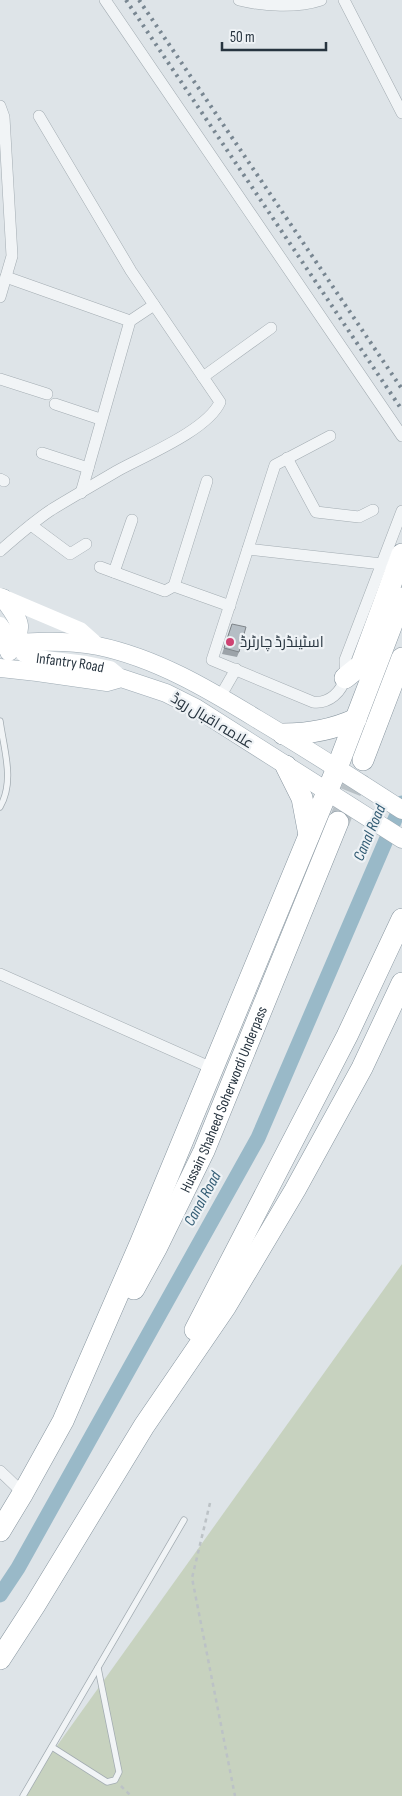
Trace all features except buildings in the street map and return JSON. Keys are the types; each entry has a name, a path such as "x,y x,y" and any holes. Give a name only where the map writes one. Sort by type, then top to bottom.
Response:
{"highway":[{"path":"345,678 361,665 402,554"},
{"path":"0,1531 63,1422 140,1244 337,768 402,598"},
{"path":"363,760 402,658"},
{"path":"283,734 320,732 339,727 356,719"},
{"path":"286,766 302,798 309,835"},
{"name":"Hussain Shaheed Soherwordi Underpass","path":"63,1422 157,1246 204,1151 338,822"},
{"path":"144,1426 338,1053 402,919"},
{"path":"0,1659 144,1426 226,1306 295,1190 362,1068 402,982"}],"main road":[{"path":"0,668 8,644 20,630 20,624 2,597"},
{"name":"Infantry Road","path":"2,597 80,630 98,646"},
{"name":"Infantry Road","path":"0,625 8,644 29,657 110,669 121,678"},
{"name":"علامہ اقبال روڈ","path":"8,644 53,642 98,646 121,652 172,672 220,697 283,734 402,810"},
{"name":"علامہ اقبال روڈ","path":"0,668 108,682 121,678 166,693 196,708 402,839"}],"street":[{"path":"105,0 402,436"},
{"path":"239,0 259,5 310,4 321,0"},
{"path":"344,0 402,113"},
{"path":"0,106 4,196 12,256 0,297"},
{"path":"0,550 50,511 179,438 216,411 220,402 131,271 39,116"},
{"path":"6,277 130,321"},
{"path":"81,493 100,419 130,321 154,305"},
{"path":"203,377 271,328"},
{"path":"0,379 47,394"},
{"path":"55,404 100,419"},
{"path":"330,436 275,464 212,660 313,702 323,703 331,699 345,678 345,660 402,511"},
{"path":"42,453 88,468"},
{"path":"287,458 316,512 359,517 374,510"},
{"path":"100,567 165,591 174,586 207,481"},
{"path":"114,572 132,520"},
{"path":"31,525 70,554 86,544"},
{"path":"248,549 382,564"},
{"path":"174,586 230,606"},
{"path":"220,697 236,669"},
{"path":"0,974 212,1068"},
{"path":"0,1472 23,1493"}],"lane":[{"path":"0,721 8,779 5,798 0,807"},
{"path":"23,1796 184,1520"},
{"path":"52,1747 107,1782 115,1780 119,1772 98,1668"}],"path":[{"path":"210,1503 192,1578 235,1796"},
{"path":"115,1780 131,1796"}],"green space":[{"path":"402,1264 402,1796 21,1796"}],"waterway":[{"name":"Canal Road","path":"0,1595 18,1568 258,1138 402,803"}],"tunnel":[{"path":"339,822 363,760"}],"railway":[{"path":"126,0 402,410"},
{"path":"139,0 402,389"}],"place":[{"name":"اسٹینڈرڈ چارٹرڈ","path":"230,642"}]}
